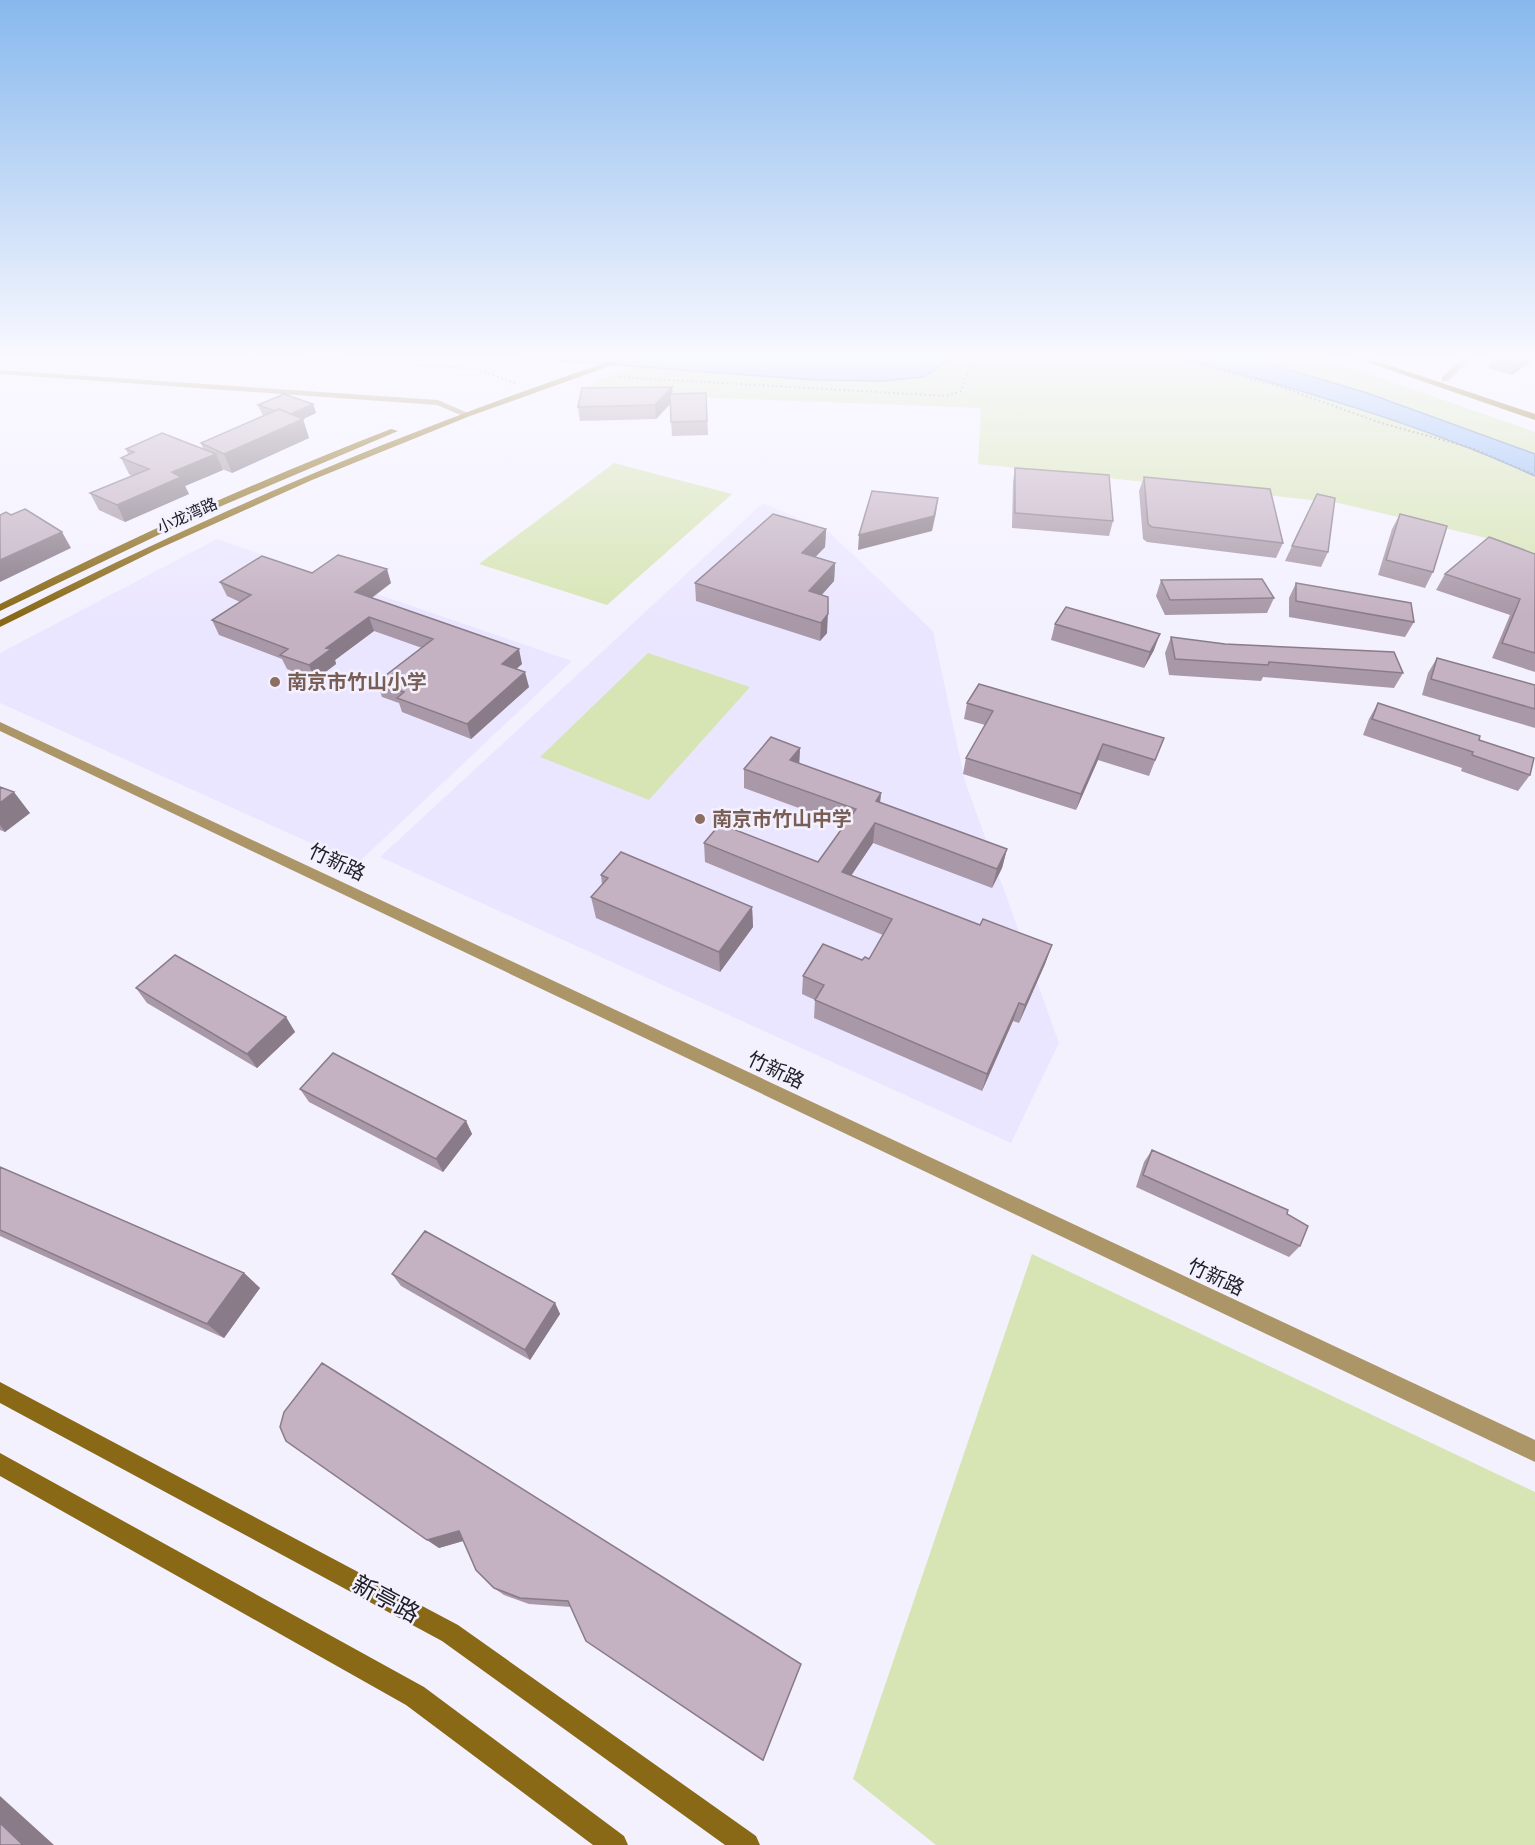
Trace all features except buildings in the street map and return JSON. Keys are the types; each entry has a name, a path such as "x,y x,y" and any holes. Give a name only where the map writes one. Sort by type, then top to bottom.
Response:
{"main road":[{"name":"小龙湾路","path":"0,608 94,559 314,461 359,444"},
{"name":"小龙湾路","path":"0,624 109,567 294,483 391,444"},
{"name":"新亭路","path":"0,1392 450,1633 747,1845"},
{"path":"0,1464 415,1696 615,1845"}],"street":[{"name":"竹新路","path":"0,726 1535,1451"}],"path":[{"path":"1458,444 1535,475"}],"shaded area":[{"name":"南京市竹山中学","path":"763,503 829,532 933,631 965,781 1059,1043 1011,1143 380,857"},
{"name":"南京市竹山小学","path":"217,539 572,661 357,864 0,703 0,653"}],"green space":[{"path":"979,444 1535,444 1535,553 1499,541 1339,503 978,464"},
{"path":"614,463 732,494 607,605 479,564"},
{"path":"648,653 750,687 649,800 540,757"},
{"path":"1032,1254 1535,1492 1535,1845 936,1845 853,1779"}],"water":[{"path":"1459,444 1508,444 1535,454 1535,476"}],"place":[{"name":"南京市竹山小学","path":"275,682"},
{"name":"南京市竹山中学","path":"700,819"}]}
